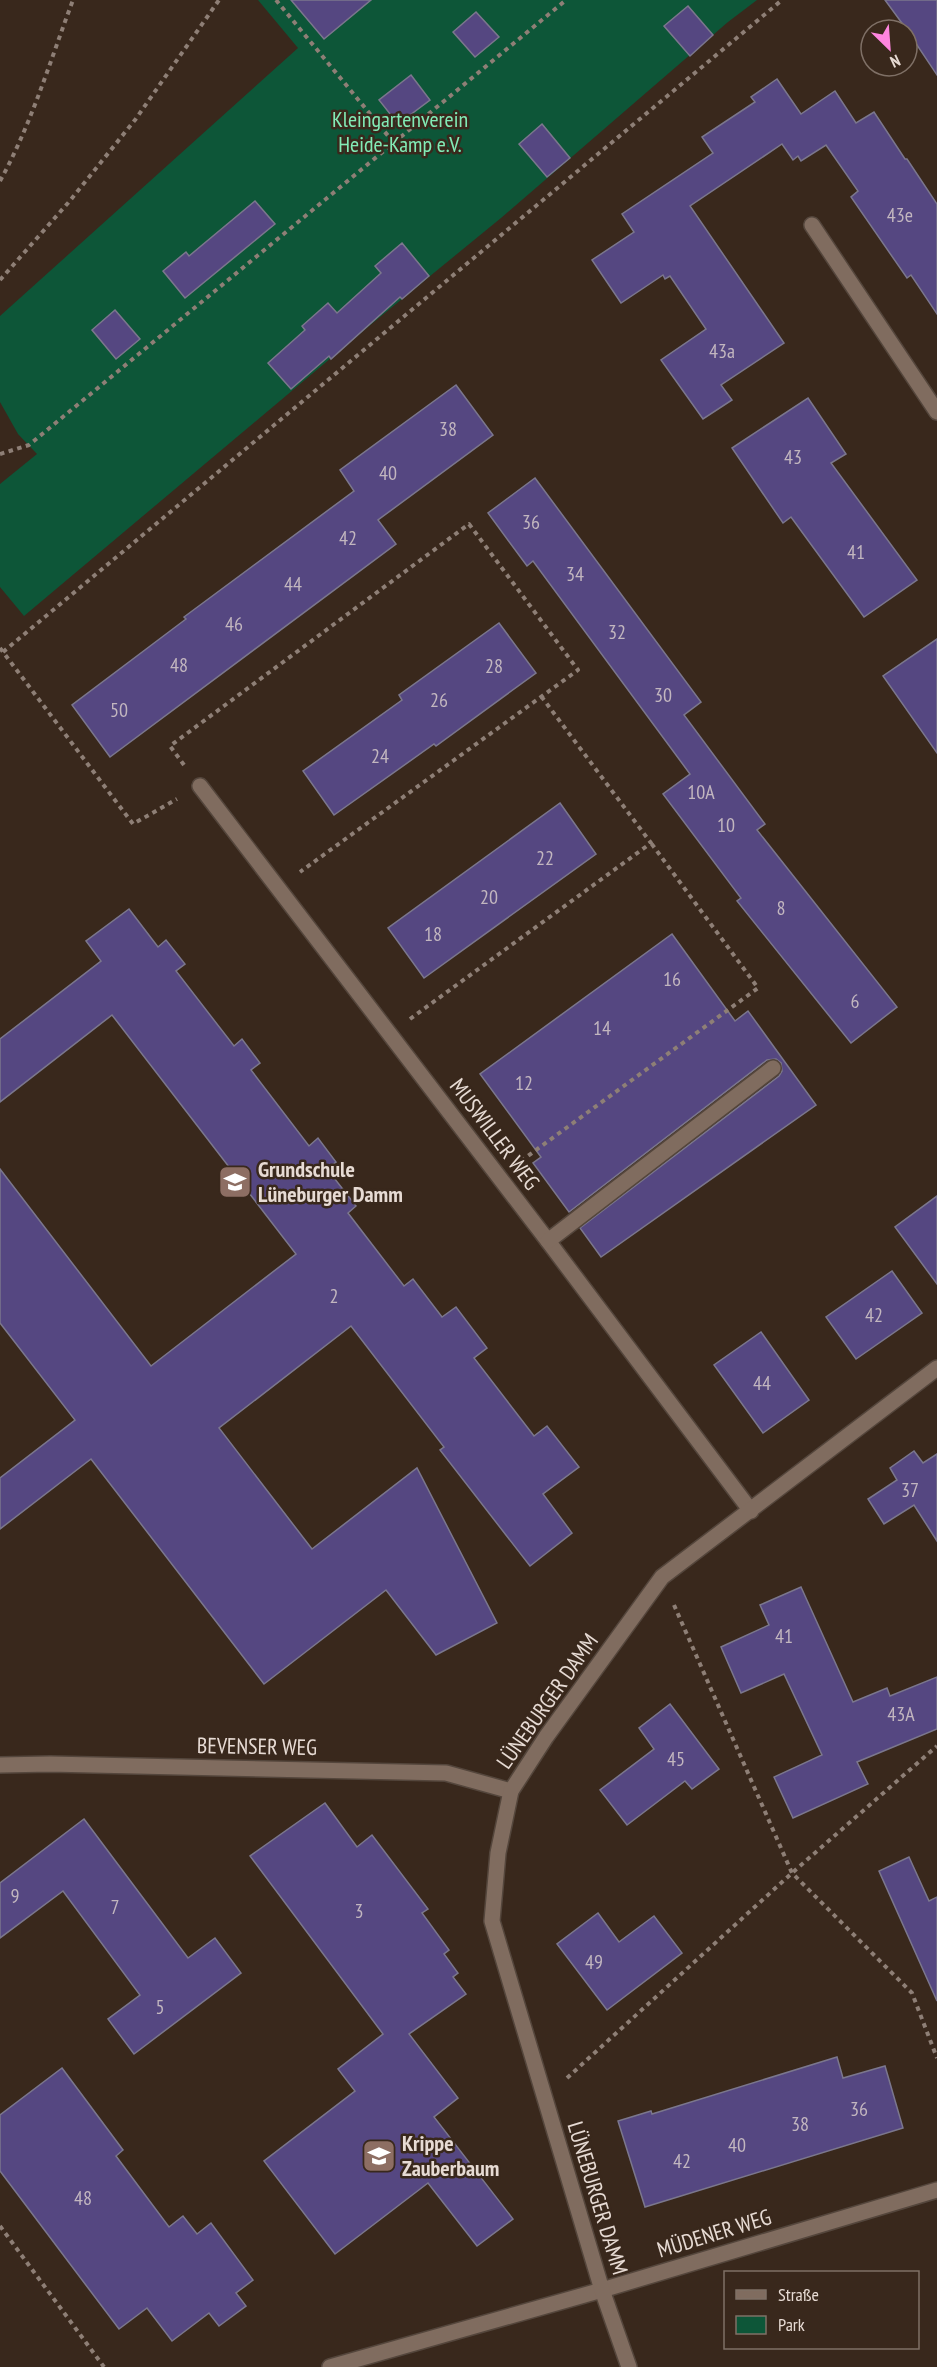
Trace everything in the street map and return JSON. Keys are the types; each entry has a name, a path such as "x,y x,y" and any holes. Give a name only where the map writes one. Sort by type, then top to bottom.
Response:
{"street":[{"path":"813,225 937,412"},
{"name":"MUSWILLER WEG","path":"200,786 751,1511"},
{"path":"548,1241 773,1068"},
{"name":"LÜNEBURGER DAMM","path":"629,2367 602,2290 492,1921 498,1853 511,1791 546,1737 662,1577 937,1368"},
{"name":"BEVENSER WEG","path":"2,1762 446,1773 511,1791"},
{"name":"MÜDENER WEG","path":"330,2367 602,2290 937,2190"}],"path":[{"path":"0,181 12,159 43,85 73,0"},
{"path":"0,280 68,203 135,120 219,0"},
{"path":"276,0 394,143"},
{"path":"0,454 29,445 566,0"},
{"path":"278,888 578,670 469,524 170,746 200,786 133,824 2,650 782,0"},
{"path":"499,1177 758,988 542,696"},
{"path":"390,1034 651,843"},
{"path":"662,1577 792,1873 912,1994 937,2058"},
{"path":"544,2099 792,1873 937,1746"},
{"path":"0,2226 104,2367"}],"green space":[{"name":"Kleingartenverein Heide-Kamp e.V.","path":"258,0 757,0 728,22 501,218 24,616 0,587 0,484 37,454 18,434 0,402 0,316 298,48"}],"building":[{"path":"291,0 371,0 324,39"},
{"path":"885,0 937,0 937,75 919,48 919,18 898,18"},
{"path":"688,6 713,35 690,56 664,26"},
{"path":"476,12 499,37 475,57 453,32"},
{"path":"411,75 430,100 398,124 379,100"},
{"path":"777,79 801,114 835,91 856,123 874,112 907,159 937,204 937,314 911,275 907,278 851,197 858,191 826,145 801,161 798,156 793,160 782,144 690,206 784,343 721,385 732,400 703,419 661,360 706,329 670,276 665,279 663,275 621,303 592,260 634,232 622,214 713,153 702,137 755,102 751,97"},
{"path":"542,124 570,158 547,177 519,144"},
{"path":"255,201 275,224 185,298 163,271 186,252 189,256"},
{"path":"402,243 429,276 402,299 400,297 331,359 329,356 291,389 268,363 305,330 302,326 328,303 337,313 381,273 375,266"},
{"path":"115,310 140,339 116,359 92,330"},
{"path":"456,385 493,435 378,520 396,544 110,757 72,705 186,619 184,617 354,491 340,470"},
{"path":"808,398 846,454 831,463 917,580 864,617 791,517 783,523 732,448"},
{"path":"535,478 701,702 684,715 765,824 757,830 897,1007 851,1043 737,901 741,898 663,794 690,774 533,561 527,566 488,513"},
{"path":"499,623 536,673 436,746 434,744 334,815 303,771 402,700 399,695"},
{"path":"937,639 937,753 883,676"},
{"path":"560,803 596,854 424,978 388,928"},
{"path":"129,909 158,947 166,940 185,964 176,971 234,1046 242,1039 260,1063 251,1070 309,1146 318,1138 336,1162 327,1169 356,1206 348,1213 404,1286 413,1279 442,1317 456,1307 487,1348 474,1358 534,1436 547,1426 579,1467 543,1494 572,1533 530,1566 440,1450 444,1447 351,1326 219,1428 312,1549 417,1468 497,1623 436,1655 386,1590 264,1684 91,1459 0,1529 0,1478 75,1420 0,1323 0,1169 151,1366 296,1254 112,1015 0,1102 0,1039 101,961 86,941"},
{"path":"672,934 735,1021 748,1011 816,1105 601,1257 580,1228 779,1076 782,1071 781,1063 776,1059 767,1060 569,1212 533,1163 541,1157 480,1074"},
{"path":"937,1196 937,1284 895,1227"},
{"path":"892,1271 922,1313 856,1359 826,1317"},
{"path":"761,1332 809,1400 763,1433 714,1365"},
{"path":"914,1451 923,1463 937,1454 937,1541 914,1505 884,1524 868,1499 897,1480 890,1468"},
{"path":"801,1587 853,1702 887,1688 890,1696 937,1677 937,1729 857,1762 868,1784 793,1818 774,1777 822,1755 784,1674 741,1693 721,1647 769,1625 760,1605"},
{"path":"670,1704 719,1769 692,1789 685,1781 627,1825 600,1790 654,1749 639,1728"},
{"path":"325,1803 357,1847 372,1835 428,1909 422,1913 449,1950 444,1954 458,1973 453,1977 466,1994 409,2034 458,2098 434,2117 513,2219 477,2246 428,2183 335,2254 264,2161 355,2091 338,2069 383,2034 250,1856"},
{"path":"84,1819 188,1958 215,1938 241,1973 134,2054 108,2019 140,1995 63,1891 0,1938 0,1883"},
{"path":"909,1857 929,1901 937,1897 937,2001 879,1871"},
{"path":"598,1913 619,1942 654,1916 682,1953 607,2010 557,1944"},
{"path":"837,2057 843,2078 885,2066 903,2128 645,2207 618,2121 651,2111 652,2114"},
{"path":"62,2068 123,2150 116,2156 169,2227 183,2216 197,2234 211,2223 253,2280 236,2293 246,2306 219,2326 209,2313 172,2341 147,2308 119,2329 0,2171 0,2115"}],"place":[{"name":"Grundschule Lüneburger Damm","path":"235,1182"},
{"name":"Krippe Zauberbaum","path":"379,2156"}]}
